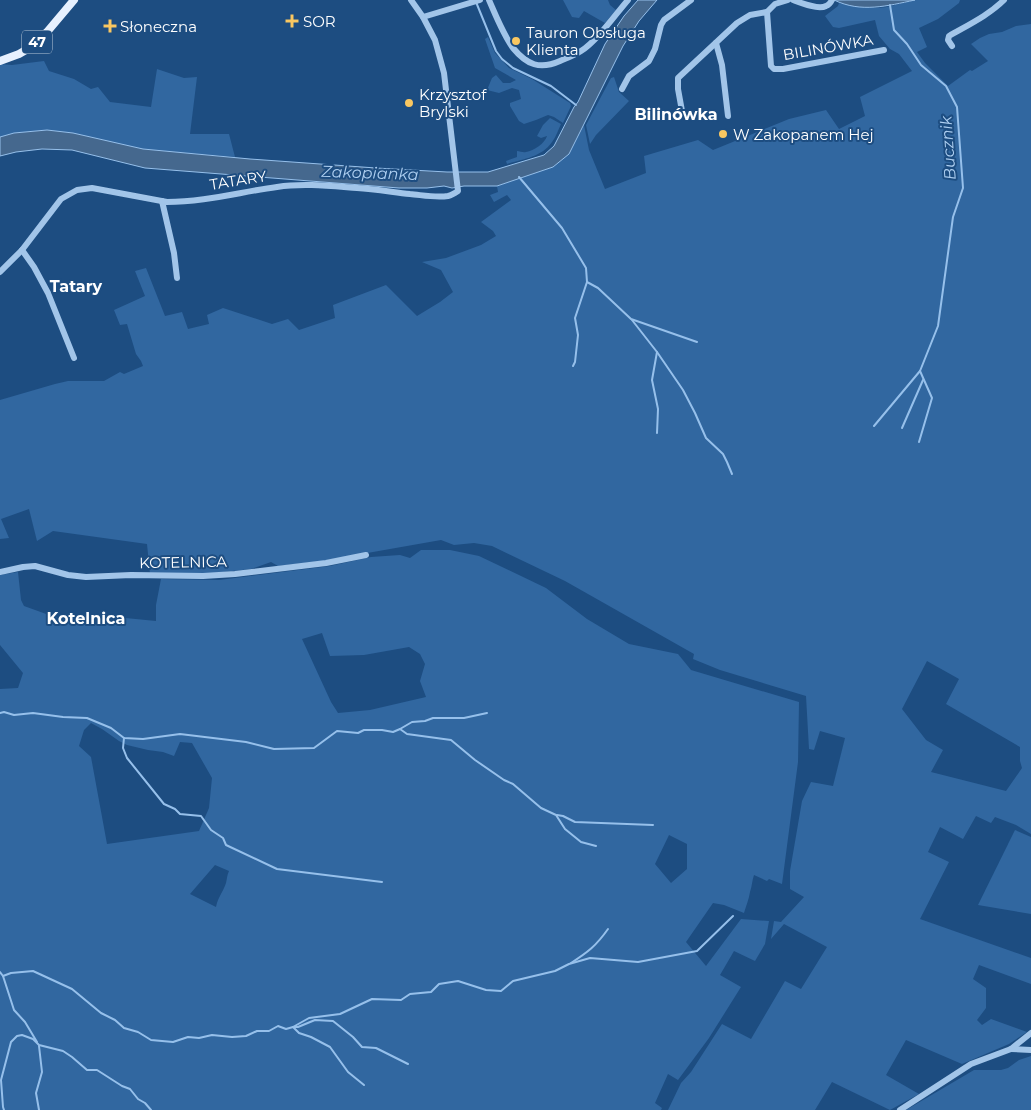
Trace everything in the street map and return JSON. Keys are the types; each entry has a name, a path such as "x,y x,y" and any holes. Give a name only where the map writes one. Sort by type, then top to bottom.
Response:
{"main road":[{"name":"47","path":"65,11 68,0"},
{"name":"47","path":"0,61 31,47 47,32 74,0"}],"street":[{"name":"TATARY","path":"0,272 22,250 61,199 77,190 92,188 174,202 278,186 372,189 432,197 454,194 458,191 458,188 444,72 435,40 411,0"},
{"path":"422,17 480,0"},
{"path":"489,0 509,42 515,50 528,62 536,66 544,66 582,51 628,0"},
{"path":"622,89 629,76 648,61 655,49 664,20 691,0"},
{"path":"682,111 678,78 737,23 750,15 767,12 775,4 788,0"},
{"path":"793,0 808,6 825,7 832,0"},
{"path":"952,46 948,40 949,36 988,14 1004,0"},
{"name":"BILINÓWKA","path":"767,12 771,66 774,69 783,69 884,50"},
{"path":"716,43 722,65 728,116"},
{"path":"162,201 174,253 177,278"},
{"path":"22,250 48,293 74,358"},
{"name":"KOTELNICA","path":"0,572 35,566 68,575 86,577 203,576 326,563 366,555"},
{"path":"900,1110 971,1064 1011,1049 1031,1033"},
{"path":"1011,1049 1031,1050"}],"shaded area":[{"path":"563,0 608,0 610,5 616,10 605,23 584,11 579,18 572,17"},
{"path":"915,0 960,0 959,3 938,19 919,28 927,47 917,52 948,86 970,70 972,71 988,61 971,44 989,34 1002,32 1016,26 1031,24 1031,834 1016,825 995,817 991,823 976,816 963,839 940,827 928,852 949,862 920,919 1031,958 1031,984 979,965 973,979 986,988 986,1008 977,1020 982,1025 991,1019 1027,1032 1009,1044 962,1064 906,1040 886,1075 919,1094 890,1110 832,1082 815,1110 668,1110 681,1083 691,1072 722,1024 751,1039 785,981 801,989 827,947 784,924 771,939 774,921 781,922 804,897 790,889 790,871 802,801 811,782 833,786 845,738 820,731 814,750 809,749 806,696 720,670 693,659 694,654 565,581 492,546 474,543 454,545 441,540 322,561 278,566 271,562 251,569 214,573 150,574 147,544 53,531 37,541 29,509 1,519 9,538 0,539 0,400 68,381 104,381 120,372 124,374 143,366 136,354 127,324 120,325 114,310 145,296 135,271 146,268 165,316 182,312 188,329 209,324 207,315 223,308 272,324 288,319 299,330 335,318 333,305 386,285 417,316 453,292 441,270 422,262 446,258 481,245 496,236 493,231 481,222 511,200 507,195 494,202 490,195 498,192 497,186 553,167 569,154 584,125 589,150 605,189 646,173 644,156 698,140 713,150 789,119 826,110 839,129 865,116 860,97 912,71 899,54 890,49 879,36 875,20 839,28 833,27 825,16 838,6 839,3 864,8 877,8","holes":["927,661 959,679 946,704 1020,747 1022,768 1006,791 931,772 943,750 926,740 902,709"]},
{"path":"488,37 495,53 509,68 532,79 570,103 571,106 563,123 548,115 524,124 519,121 510,106 510,103 521,99 519,90 512,88 499,93 487,90 492,78 496,75 503,83 510,83 516,80 495,68 485,39"},
{"path":"44,61 49,71 74,79 91,89 98,87 110,102 151,107 157,69 184,78 197,77 190,134 229,134 235,157 142,149 73,133 47,130 14,133 0,137 0,64 12,65"},
{"path":"614,77 619,92 629,101 596,135 590,144 586,125 611,78"},
{"path":"550,118 561,124 555,138 548,147 532,157 507,164 506,161 517,157 517,151 532,150 544,141 547,136 541,138 537,136 543,125"},
{"path":"421,550 450,550 479,556 546,588 587,619 629,644 678,654 691,670 799,702 798,762 782,884 769,879 767,881 754,875 744,913 713,903 686,942 706,966 741,919 769,921 765,944 755,961 734,951 720,975 741,987 709,1038 678,1080 668,1074 655,1103 662,1108 661,1110 0,1110 0,689 18,688 23,673 0,645 0,575 18,572 21,600 24,606 49,615 76,621 115,617 156,621 156,605 161,579 219,580 330,566 371,557 400,555 410,558","holes":["322,633 330,656 364,655 409,647 420,654 425,664 420,681 426,697 370,710 338,713 302,639","91,723 127,745 174,756 180,742 192,743 212,778 209,808 199,831 107,844 91,757 79,746 84,730","669,835 687,844 687,869 671,883 655,864","215,865 229,871 216,907 190,894"]},
{"path":"1015,830 1031,837 1031,914 978,905"},
{"path":"1031,1056 1031,1110 906,1110 974,1070 1001,1070"}],"water":[{"name":"Zakopianka","path":"638,0 657,0 639,21 623,46 569,154 553,167 497,186 399,188 145,168 72,150 42,149 0,156 0,137 14,133 47,130 73,133 143,149 376,168 488,172 544,155 554,146 578,102 605,44 624,16"},
{"path":"834,0 915,0 884,6 864,7 844,4"}],"waterway":[{"path":"476,2 496,51 502,59 513,68 551,86 576,105"},
{"name":"Bucznik","path":"874,426 920,371 938,326 953,217 963,188 957,107 946,86 921,65 907,44 894,30 890,5"},
{"path":"519,177 562,228 586,268 587,282 598,288 631,319 697,342"},
{"path":"573,366 578,335 575,318 587,282"},
{"path":"632,320 683,390 706,438 723,454 732,474"},
{"path":"657,352 652,380 658,409 657,433"},
{"path":"919,442 932,398 920,371"},
{"path":"902,428 923,380"},
{"path":"0,713 4,712 14,715 33,713 87,718 111,728 124,738 143,739 180,734 246,742 274,749 314,748 337,731 358,733 364,730 382,730 393,732 400,729 407,734 451,740 475,760 513,784 541,808 556,815 565,829 581,842 596,846"},
{"path":"400,729 412,722 433,718 464,718 487,713"},
{"path":"124,738 123,748 127,758 164,804 175,809 180,814 201,816 211,830 223,838 226,845 277,869 382,882"},
{"path":"557,815 575,822 653,825"},
{"path":"3,976 11,973 33,971 72,989 101,1013 115,1020 124,1028 138,1032 151,1040 173,1042 188,1037 199,1038 212,1035 246,1036 257,1031 269,1031 278,1026 286,1029 309,1018 340,1014 372,999 401,1000 410,994 431,992 439,984 458,981 486,990 501,991 513,981 555,971 569,964 590,958 638,962 697,951 733,916"},
{"path":"571,963 600,940 608,929"},
{"path":"0,972 14,1010 25,1022 37,1042"},
{"path":"294,1027 315,1020 333,1021 362,1047 376,1048 408,1064"},
{"path":"293,1027 299,1033 330,1047 348,1072 364,1085"},
{"path":"4,1110 1,1080 11,1042 17,1036 22,1035 33,1039 39,1045 63,1051 87,1070 97,1070 130,1089 151,1110"},
{"path":"39,1046 42,1072 36,1093 39,1110"}],"place":[{"name":"SOR","path":"292,21"},
{"name":"Słoneczna","path":"110,26"},
{"name":"Tauron Obsługa Klienta","path":"516,41"},
{"name":"Krzysztof Brylski","path":"409,103"},
{"name":"W Zakopanem Hej","path":"723,134"}],"district":[{"name":"Bilinówka","path":"676,114"},
{"name":"Tatary","path":"76,286"},
{"name":"Kotelnica","path":"86,618"}]}
